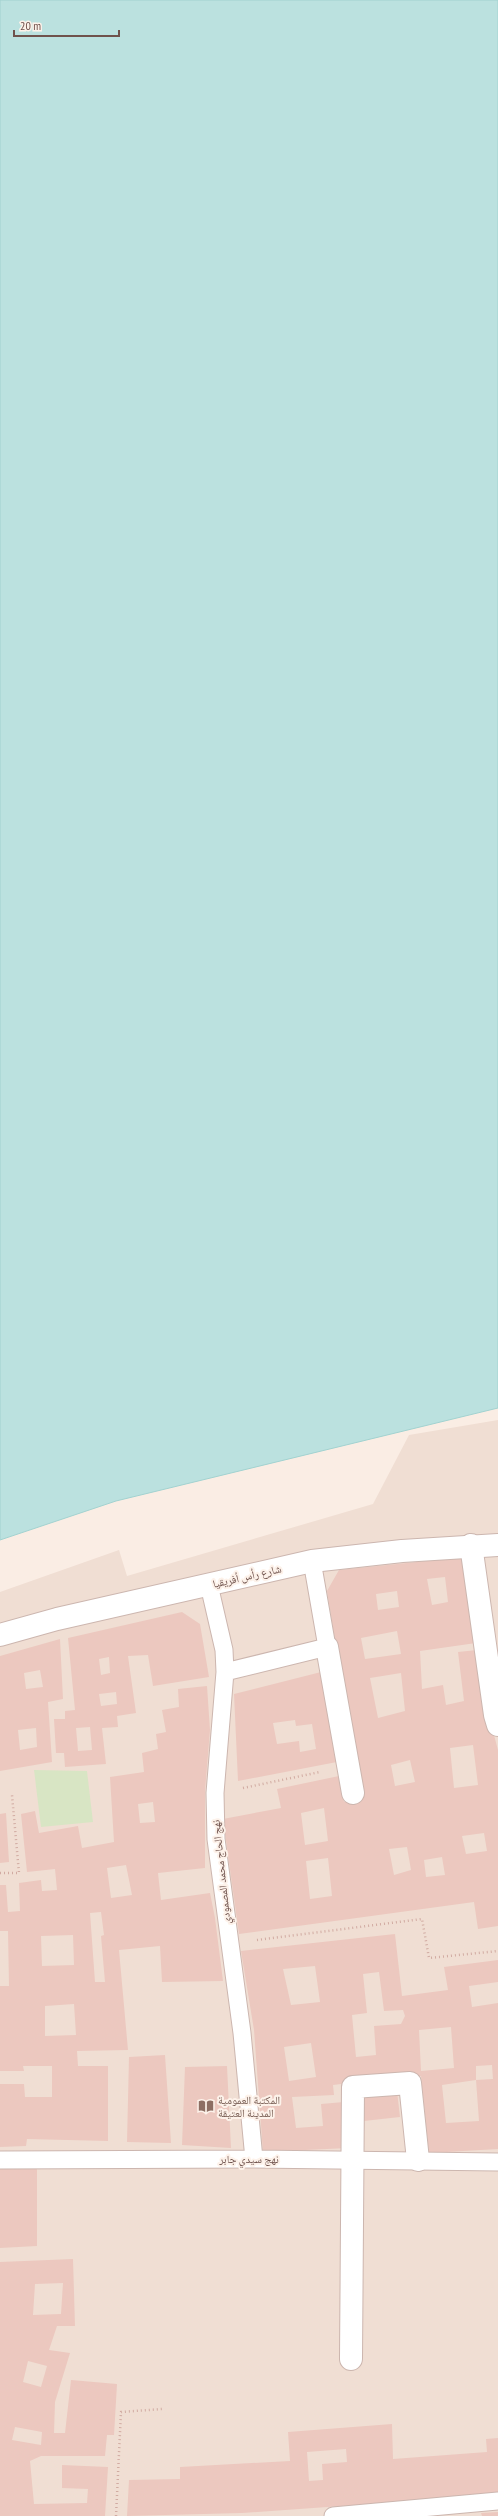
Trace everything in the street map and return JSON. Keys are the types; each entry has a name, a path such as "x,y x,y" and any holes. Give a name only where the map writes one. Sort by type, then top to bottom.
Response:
{"street":[{"name":"شارع رأس أفريقيا","path":"0,1635 57,1619 312,1561 471,1545 498,1545"},
{"path":"471,1545 494,1715 498,1725"},
{"path":"327,1647 353,1793"},
{"path":"351,2359 353,2087 410,2083 418,2160"}],"lane":[{"path":"225,1672 327,1647 312,1561"},
{"name":"نهج الحاج محمد المصمودي","path":"208,1585 222,1642 225,1672 215,1794 216,1839 228,1944 242,2033 254,2159"},
{"name":"نهج سيدي جابر","path":"0,2160 254,2159 498,2162"},
{"path":"333,2516 498,2501"}],"path":[{"path":"215,1794 348,1766"},
{"path":"0,1873 19,1873 12,1795"},
{"path":"228,1944 422,1919 429,1958 498,1951"},
{"path":"116,2516 121,2412 162,2409"}],"shaded area":[{"path":"498,1420 498,2516 0,2516 0,1592 119,1550 127,1576 373,1504 409,1435"}],"green space":[{"path":"34,1770 87,1771 93,1822 41,1827"}],"water":[{"path":"0,0 498,0 498,1408 116,1501 0,1540"}],"building":[{"path":"465,1557 476,1643 420,1651 422,1689 443,1685 446,1705 464,1701 458,1652 477,1650 488,1713 498,1750 498,1926 478,1929 474,1902 239,1934 223,1819 281,1808 277,1789 339,1776 344,1802 361,1799 327,1591 339,1570","holes":["445,1577 448,1602 432,1605 427,1579","397,1591 399,1607 378,1610 376,1594","397,1631 401,1654 365,1659 361,1638","401,1673 405,1711 378,1718 370,1678","473,1745 478,1785 454,1788 450,1748","410,1760 415,1782 395,1786 391,1765","324,1808 328,1841 305,1845 301,1813","484,1833 487,1851 466,1854 462,1836","407,1847 411,1870 394,1875 389,1849","442,1857 445,1875 426,1877 424,1860","328,1858 332,1896 310,1899 306,1861"]},
{"path":"182,1612 200,1624 209,1677 153,1686 148,1655 128,1656 136,1713 117,1716 118,1727 102,1728 106,1764 65,1767 64,1753 56,1753 54,1719 65,1719 65,1711 75,1710 68,1638","holes":["109,1657 110,1673 101,1675 99,1659","116,1692 117,1704 101,1706 99,1694","90,1727 92,1750 78,1751 76,1728"]},
{"path":"60,1639 63,1699 48,1702 52,1762 0,1771 0,1656","holes":["40,1670 43,1687 26,1689 24,1673","36,1728 37,1747 20,1750 18,1730"]},
{"path":"325,1671 342,1761 238,1781 234,1694","holes":["295,1720 296,1726 312,1724 316,1749 300,1752 299,1741 277,1744 273,1723"]},
{"path":"207,1686 210,1730 205,1791 205,1868 158,1873 161,1900 210,1893 215,1918 223,1981 162,1982 160,1946 119,1950 128,2050 77,2051 78,2066 108,2066 108,2141 27,2139 26,2146 0,2147 0,2084 24,2084 25,2097 52,2097 52,2066 23,2066 24,2071 0,2071 0,1986 9,1986 8,1931 0,1931 0,1885 6,1885 8,1912 20,1911 19,1883 41,1880 42,1891 57,1890 55,1869 27,1872 21,1814 35,1811 39,1833 78,1826 82,1848 114,1842 110,1777 144,1772 142,1753 158,1749 156,1734 166,1732 162,1710 179,1707 178,1689","holes":["153,1802 155,1822 140,1823 138,1804","126,1865 132,1895 111,1898 107,1868","101,1912 104,1935 101,1936 105,1982 95,1982 90,1913","73,1935 74,1965 42,1966 41,1936","74,2004 76,2035 45,2036 45,2006"]},
{"path":"6,1813 9,1862 0,1863 0,1814"},
{"path":"395,1934 402,1996 448,1990 444,1967 498,1960 498,1982 469,1986 472,2007 498,2003 498,2149 429,2153 421,2076 404,2076 333,2085 334,2095 292,2097 296,2128 323,2126 321,2104 344,2102 348,2148 263,2152 254,2030 241,1951","holes":["315,1966 320,2002 291,2005 283,1969","379,1972 384,2011 403,2010 405,2016 401,2024 374,2026 376,2055 356,2057 352,2015 367,2013 363,1974","451,2027 454,2068 421,2071 419,2030","311,2043 316,2077 289,2081 284,2047","492,2065 493,2079 476,2080 476,2066","476,2080 479,2121 446,2123 442,2085"]},
{"path":"165,2055 171,2143 127,2142 129,2057"},
{"name":"المكتبة العمومية المدينة العتيقة","path":"227,2066 231,2148 182,2145 185,2067"},
{"path":"397,2091 400,2117 364,2121 361,2094"},
{"path":"37,2167 37,2246 0,2248 0,2168"},
{"path":"73,2259 75,2326 57,2326 49,2350 70,2353 55,2402 54,2433 65,2433 71,2380 117,2384 114,2435 107,2435 105,2456 41,2456 30,2461 34,2504 87,2503 88,2489 62,2488 62,2465 108,2467 105,2516 0,2516 0,2262","holes":["63,2283 61,2314 33,2315 35,2284","28,2361 47,2366 41,2387 23,2382","15,2427 42,2432 41,2445 12,2440"]},
{"path":"392,2424 393,2459 487,2452 486,2439 498,2438 498,2492 425,2500 242,2513 127,2516 129,2480 180,2479 180,2467 290,2461 288,2432","holes":["346,2449 347,2462 322,2464 323,2480 309,2481 307,2452"]},
{"path":"498,2512 498,2516 482,2516 481,2513"}],"place":[{"name":"المكتبة العمومية المدينة العتيقة","path":"206,2106"}]}
